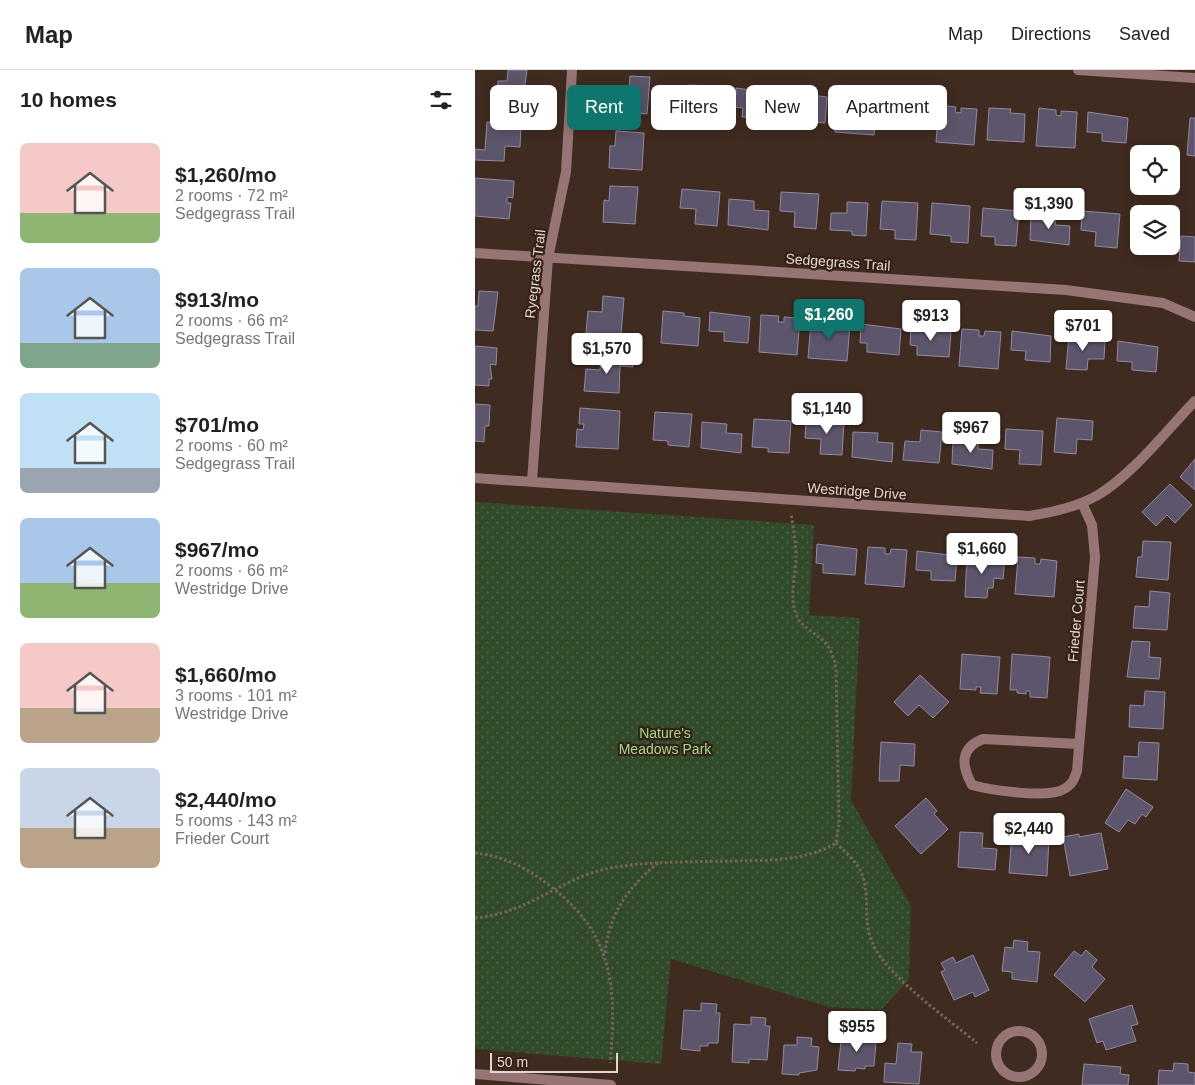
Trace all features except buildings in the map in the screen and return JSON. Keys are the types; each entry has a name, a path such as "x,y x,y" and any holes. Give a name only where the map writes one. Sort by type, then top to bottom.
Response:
{"street":[{"name":"Ryegrass Trail","path":"532,482 548,258 566,172 572,70"},
{"path":"1079,70 1195,78"},
{"name":"Sedgegrass Trail","path":"475,253 1066,290 1163,303 1195,317"},
{"name":"Westridge Drive","path":"475,478 1007,516 1051,513 1082,503 1099,494 1126,473 1195,401"},
{"name":"Frieder Court","path":"1079,744 983,739 973,743 966,752 966,775 972,785 985,789 1051,793 1063,790 1073,783 1077,771 1095,557 1092,525 1082,503"},
{"path":"1015,1031 1031,1034 1037,1039 1042,1054 1041,1062 1032,1074 1017,1081 1003,1072 995,1053 1001,1038 1015,1031"},
{"path":"475,1074 611,1085"}],"path":[{"path":"475,918 508,912 526,906 574,880 608,869 659,862 793,858 825,850 836,843 839,824 836,669 834,657 824,639 803,624 796,614 794,601 796,554 790,500"},
{"path":"836,843 856,863 861,872 867,925 870,939 876,951 887,966 901,979 977,1043"},
{"path":"475,853 497,856 534,874 556,890 585,919 605,954 611,978 614,1014 610,1063"},
{"path":"605,954 607,937 618,906 639,878 659,862"}],"green space":[{"name":"Nature's Meadows Park","path":"475,502 814,525 809,615 860,618 851,800 911,906 909,979 881,1010 829,1007 671,959 661,1064 475,1049"}]}
